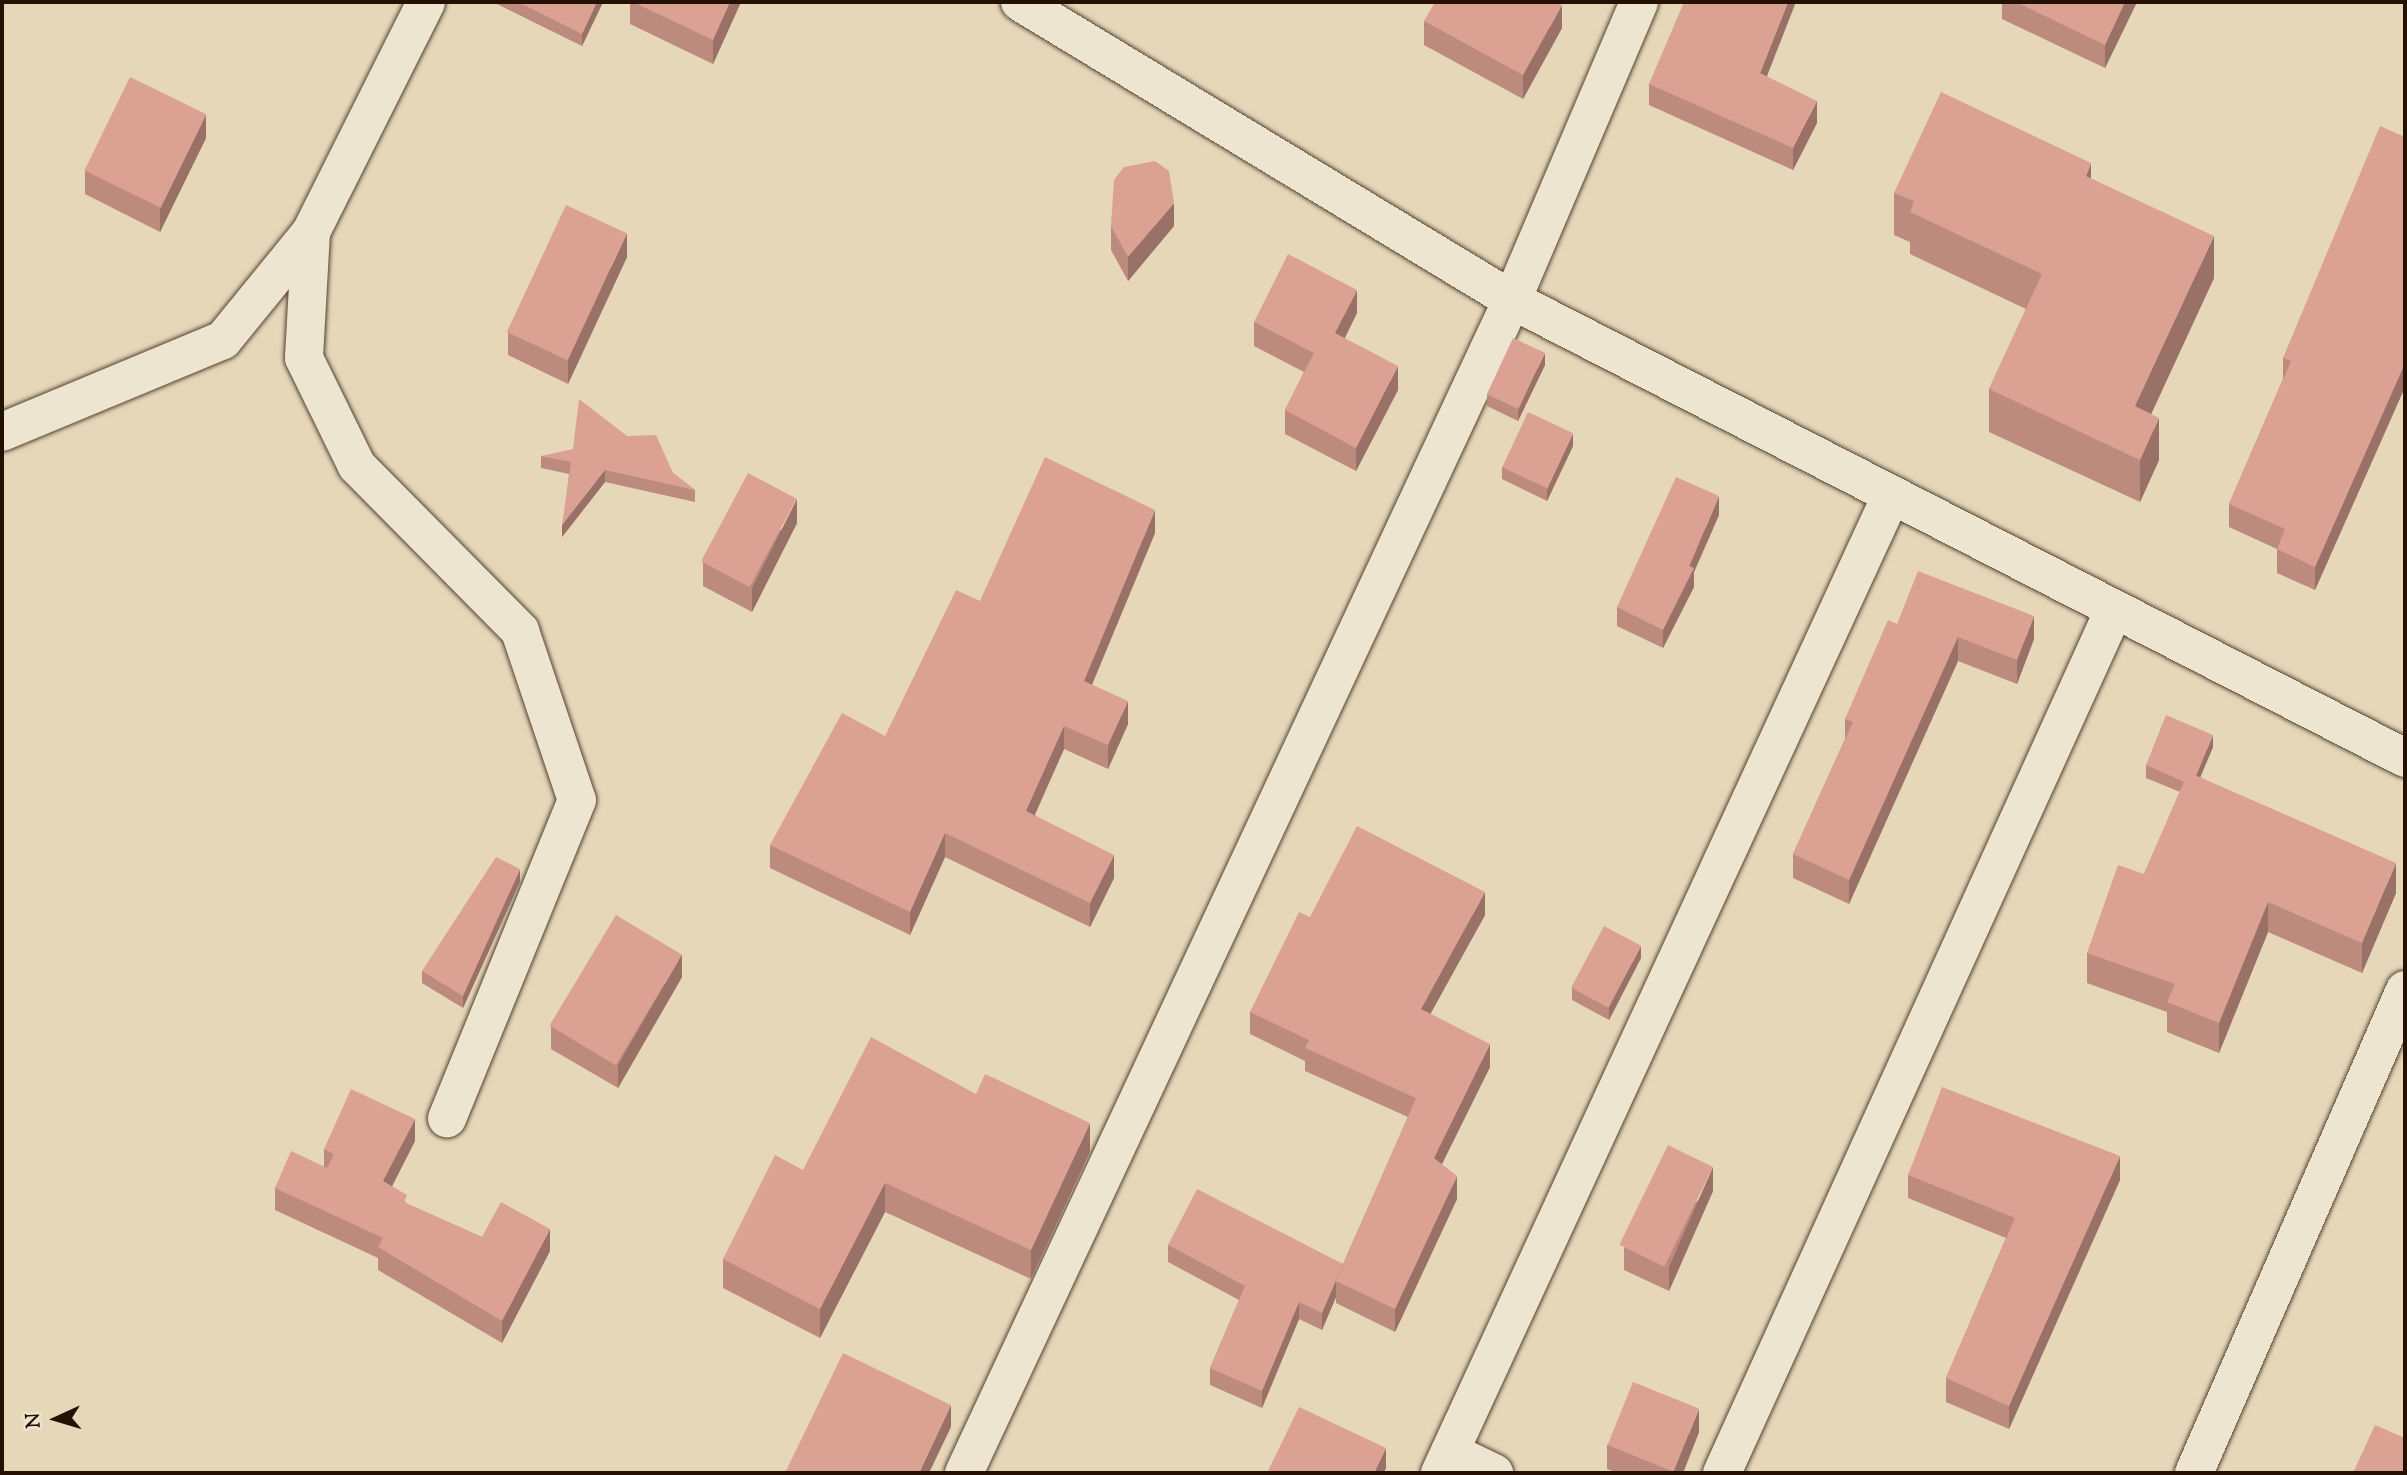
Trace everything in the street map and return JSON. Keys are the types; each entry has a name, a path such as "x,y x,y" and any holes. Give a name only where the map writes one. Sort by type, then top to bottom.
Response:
{"street":[{"path":"2,432 223,340 311,232 426,2"},
{"path":"1020,2 1512,300 1890,498 2405,758"},
{"path":"964,1473 1512,300 1639,2"},
{"path":"311,232 304,358 357,466 520,631 576,800 447,1118"},
{"path":"1494,1473 1445,1462 1890,498"},
{"path":"1722,1473 2114,610"},
{"path":"2194,1473 2405,990"}],"building":[{"path":"518,2 597,2 582,34"},
{"path":"633,2 730,2 713,40"},
{"path":"1435,2 1557,2 1562,5 1523,75 1424,21"},
{"path":"1684,2 1788,2 1760,73 1817,101 1793,148 1649,84"},
{"path":"2016,2 2125,2 2105,45"},
{"path":"130,77 206,114 161,208 84,170"},
{"path":"1941,92 2091,163 2086,176 2214,236 2135,406 2159,418 2140,460 1989,389 2042,274 1910,212 1914,201 1894,193"},
{"path":"2380,126 2405,137 2405,363 2315,567 2277,549 2285,529 2229,504 2291,361 2283,358"},
{"path":"1155,161 1169,171 1174,203 1128,257 1111,226 1114,180 1124,167"},
{"path":"566,205 627,233 568,360 507,332"},
{"path":"1288,254 1357,290 1335,333 1398,366 1356,448 1285,410 1314,353 1254,322"},
{"path":"1513,338 1545,353 1519,409 1487,394"},
{"path":"579,399 627,436 656,435 673,473 695,490 605,470 562,525 571,462 541,456 573,449"},
{"path":"1528,412 1573,433 1548,488 1502,467"},
{"path":"1045,457 1155,510 1084,681 1128,701 1108,745 1064,726 1026,811 1114,855 1090,903 945,833 910,912 770,845 842,713 885,736 956,590 980,601"},
{"path":"748,473 797,499 750,587 701,561"},
{"path":"1676,477 1719,496 1689,566 1694,568 1663,630 1617,607"},
{"path":"1918,571 2034,616 2017,660 1958,637 1849,880 1793,854 1853,722 1845,719 1888,620 1897,624"},
{"path":"2166,715 2213,735 2196,776 2188,772 2184,782 2146,765"},
{"path":"2188,772 2396,863 2362,943 2268,902 2219,1023 2167,1002 2175,984 2087,953 2118,865 2144,874"},
{"path":"1357,826 1485,892 1421,1009 1490,1044 1434,1158 1457,1176 1395,1309 1336,1281 1416,1098 1305,1048 1309,1040 1250,1012 1299,912 1310,917"},
{"path":"496,857 520,869 463,996 422,971"},
{"path":"616,915 682,955 616,1065 550,1026"},
{"path":"1604,926 1641,946 1608,1008 1571,988"},
{"path":"871,1037 976,1094 985,1074 1090,1123 1031,1250 885,1183 820,1309 723,1259 775,1155 803,1170"},
{"path":"1942,1087 2120,1156 2009,1406 1946,1378 2015,1218 1908,1175"},
{"path":"351,1089 415,1119 383,1181 407,1195 404,1202 482,1237 501,1202 550,1229 502,1321 378,1247 383,1238 275,1188 291,1151 327,1168 334,1154 324,1149"},
{"path":"1668,1145 1713,1167 1664,1267 1619,1245"},
{"path":"1197,1189 1343,1264 1322,1313 1299,1302 1262,1391 1210,1368 1245,1286 1168,1245"},
{"path":"843,1353 951,1405 919,1473 785,1473"},
{"path":"1633,1382 1699,1409 1673,1472 1608,1445"},
{"path":"1299,1407 1386,1448 1374,1473 1267,1473"},
{"path":"2375,1425 2405,1438 2405,1473 2353,1473"}]}
